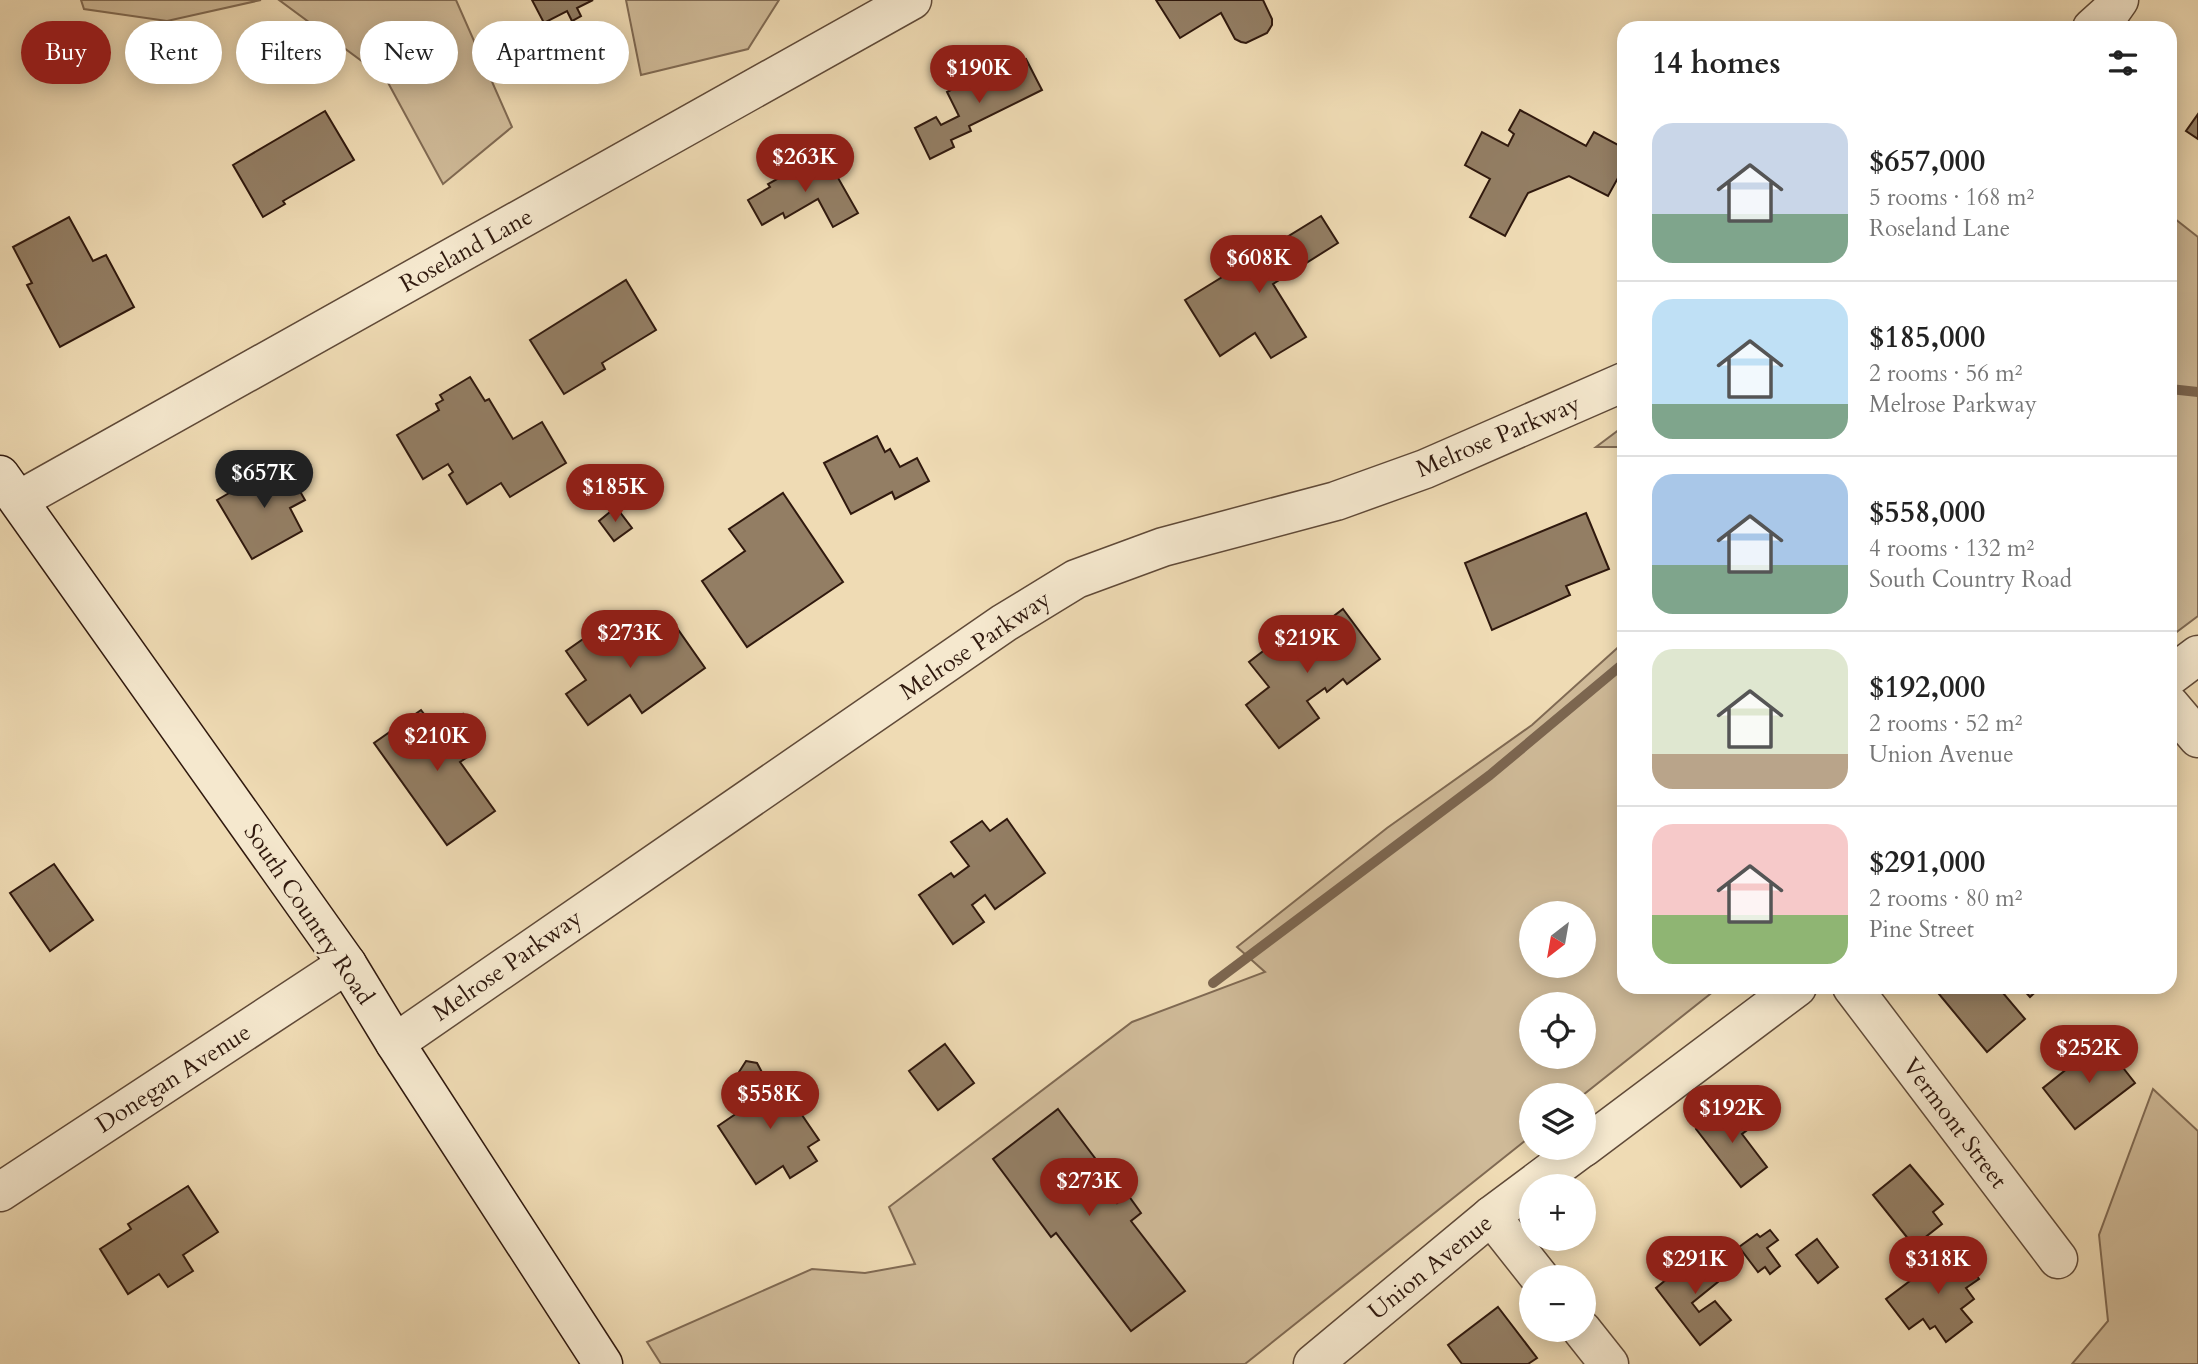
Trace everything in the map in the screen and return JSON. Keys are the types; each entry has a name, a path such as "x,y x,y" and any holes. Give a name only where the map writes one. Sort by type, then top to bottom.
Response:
{"street":[{"name":"Roseland Lane","path":"10,487 912,0"},
{"path":"2100,21 2119,0"},
{"name":"Melrose Parkway","path":"395,1042 1004,624 1076,579 1163,547 1336,501 1425,469 1617,385"},
{"name":"South Country Road","path":"10,487 347,964 603,1364"},
{"path":"2177,671 2198,655"},
{"path":"2177,713 2198,738"},
{"name":"Donegan Avenue","path":"0,1192 347,964"},
{"name":"Union Avenue","path":"1596,1137 1788,994"},
{"name":"Vermont Street","path":"1857,994 2058,1259"},
{"name":"Union Avenue","path":"1313,1364 1491,1216 1566,1160"},
{"path":"1491,1216 1530,1265"},
{"path":"1592,1342 1609,1364"}],"shaded area":[{"path":"81,0 261,0 167,21 84,9"},
{"path":"279,0 456,0 472,36 472,84 493,84 512,127 443,184 389,84 458,84 458,21 360,21 360,60 346,49 346,21 307,21"},
{"path":"626,0 779,0 748,49 641,75"},
{"path":"2177,220 2198,237 2198,616 2177,632"},
{"path":"1617,431 1617,447 1596,447"},
{"path":"1617,648 1617,994 1710,994 1596,1085 1519,1083 1519,1146 1245,1364 661,1364 647,1342 812,1269 865,1273 915,1264 889,1207 1132,1022 1265,972 1237,947 1387,828 1532,725"},
{"path":"2153,1089 2198,1131 2198,1364 2072,1364 2108,1321 2099,1235"}],"building":[{"path":"532,0 593,0 577,8 581,16 572,21 567,11 543,21"},
{"path":"1156,0 1263,0 1272,25 1267,33 1246,43 1241,42 1235,39 1221,13 1180,38"},
{"path":"1026,59 1042,90 969,126 971,131 951,140 954,147 930,159 915,128 936,117 941,125 959,116 947,92 970,80 973,85"},
{"path":"1520,110 1586,146 1594,132 1617,144 1617,180 1608,196 1569,176 1528,193 1505,236 1470,217 1490,179 1465,165 1482,132 1508,146 1514,134 1509,130"},
{"path":"325,111 354,160 283,201 285,204 263,217 233,165"},
{"path":"2198,114 2198,139 2186,131"},
{"path":"825,155 858,213 833,227 818,199 785,218 783,213 762,225 748,200 770,187 768,184 781,177 779,174 790,168 793,173"},
{"path":"1321,216 1338,243 1273,284 1306,337 1271,358 1255,333 1220,356 1185,300"},
{"path":"69,217 93,261 106,255 134,307 60,347 27,285 32,283 13,247"},
{"path":"626,280 656,330 602,363 605,369 564,394 530,340"},
{"path":"470,377 485,401 489,399 513,439 542,422 566,463 510,497 501,483 467,504 449,475 453,472 448,464 423,479 397,435 439,410 436,404 443,400 440,395"},
{"path":"877,436 885,452 890,449 900,467 917,458 929,481 895,499 892,492 851,514 824,463"},
{"path":"283,462 305,500 290,508 302,531 252,559 217,500"},
{"path":"783,493 843,582 747,647 702,581 745,551 729,529"},
{"path":"616,507 632,528 614,541 599,521"},
{"path":"1586,513 1609,569 1566,586 1570,595 1492,630 1465,563"},
{"path":"1343,609 1380,659 1347,684 1343,679 1327,692 1325,688 1307,701 1319,718 1279,748 1246,705 1269,687 1249,662 1284,635 1293,647"},
{"path":"609,621 630,650 672,621 705,668 642,713 630,695 588,725 566,694 586,680 566,651"},
{"path":"421,710 438,732 463,714 476,733 458,747 466,758 460,762 495,811 447,845 374,743"},
{"path":"1007,819 1045,873 995,909 985,895 972,905 984,922 953,944 919,895 951,873 954,877 969,866 951,842 982,821 990,831"},
{"path":"54,864 93,920 50,951 10,893"},
{"path":"1939,994 2004,994 2025,1019 1987,1052"},
{"path":"2102,1041 2135,1083 2075,1129 2043,1088"},
{"path":"945,1044 974,1083 938,1110 909,1071"},
{"path":"746,1061 757,1063 764,1076 756,1084 758,1113 797,1087 811,1109 802,1115 819,1140 808,1147 817,1161 790,1178 783,1166 756,1184 718,1126 743,1109 745,1086 739,1072"},
{"path":"1730,1103 1750,1128 1742,1134 1767,1167 1741,1187 1696,1129"},
{"path":"1058,1109 1116,1186 1108,1191 1117,1203 1128,1195 1141,1213 1131,1221 1185,1291 1131,1331 1056,1233 1051,1237 993,1159"},
{"path":"1910,1165 1943,1204 1933,1212 1942,1224 1914,1246 1873,1195"},
{"path":"188,1186 218,1232 183,1255 193,1271 168,1287 159,1274 128,1294 100,1249 131,1229 128,1224"},
{"path":"1770,1230 1778,1240 1767,1248 1780,1266 1770,1274 1765,1267 1758,1272 1739,1247 1757,1234 1760,1237"},
{"path":"1817,1239 1838,1267 1818,1283 1796,1255"},
{"path":"1955,1247 1979,1279 1966,1288 1974,1299 1961,1309 1972,1322 1946,1342 1935,1326 1930,1329 1923,1319 1909,1329 1886,1299"},
{"path":"1703,1249 1724,1277 1692,1303 1699,1312 1715,1301 1731,1320 1700,1345 1656,1288 1678,1270 1674,1266 1685,1257 1688,1261"},
{"path":"1498,1307 1519,1334 1519,1342 1525,1342 1537,1358 1528,1364 1462,1364 1448,1345"}],"waterway":[{"path":"2177,390 2198,392"},
{"path":"1213,983 1490,775 1617,669"}]}
